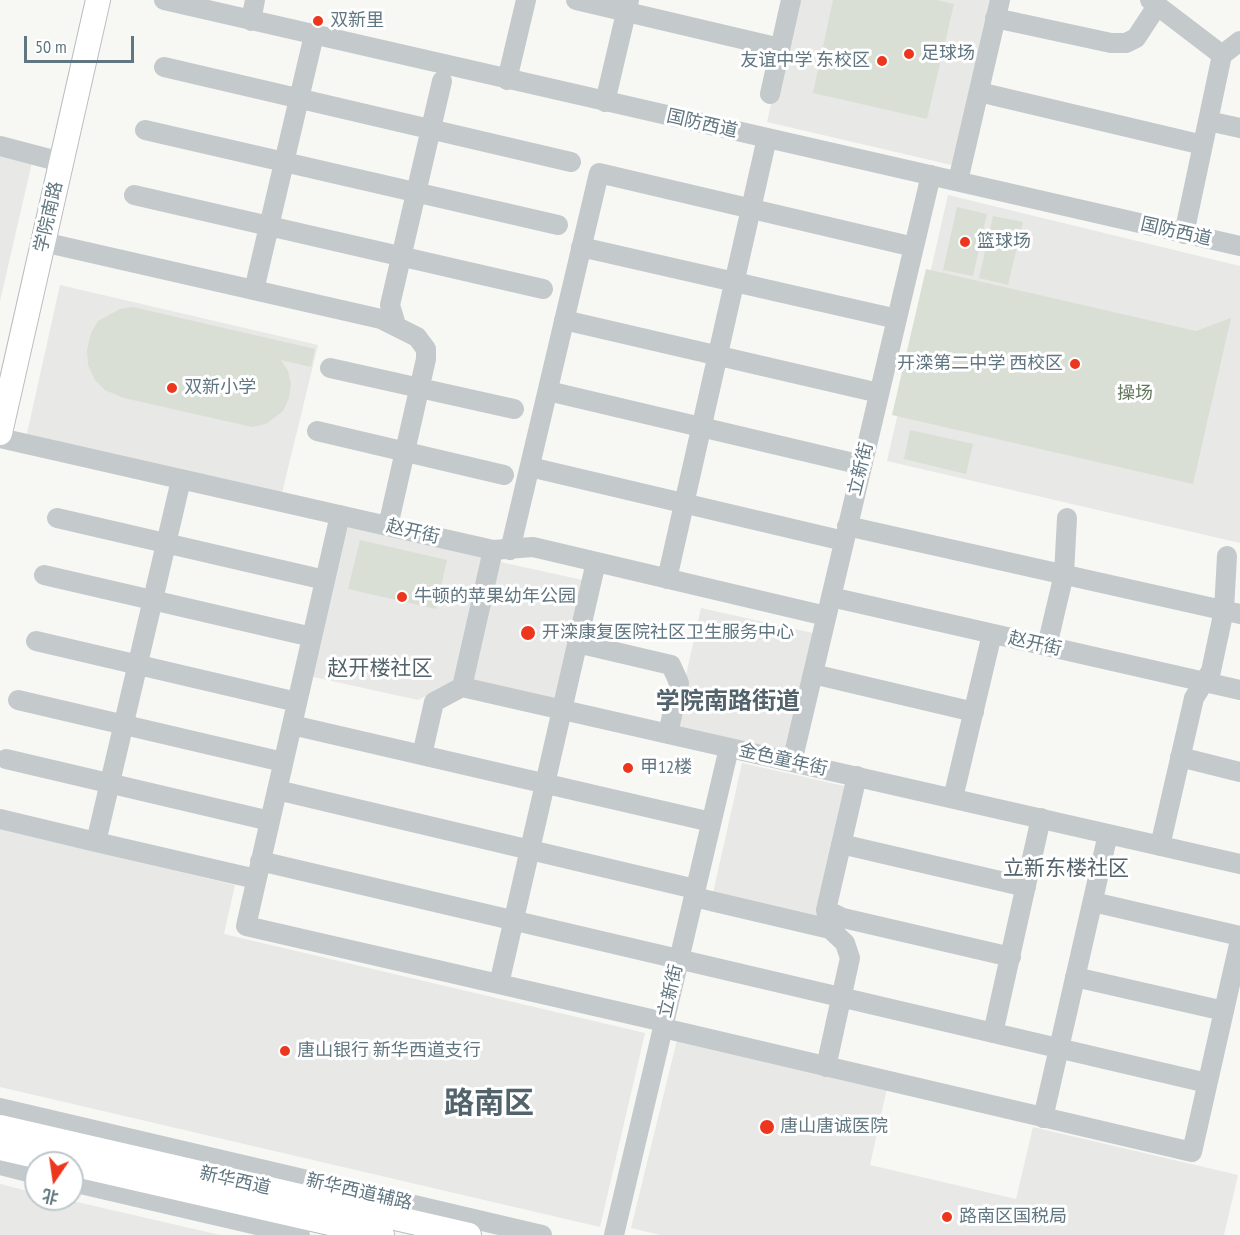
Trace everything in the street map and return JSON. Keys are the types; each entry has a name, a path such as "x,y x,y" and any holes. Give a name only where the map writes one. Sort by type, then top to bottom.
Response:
{"main road":[{"name":"学院南路","path":"0,433 98,0"},
{"name":"新华西道","path":"0,1127 469,1235"},
{"path":"0,1148 24,1153"},
{"name":"新华西道","path":"84,1168 231,1218 382,1235"}],"street":[{"name":"国防西道","path":"164,0 1240,246"},
{"path":"251,21 255,0"},
{"path":"507,80 526,0"},
{"path":"576,0 627,6 780,48"},
{"path":"770,94 791,0"},
{"path":"958,181 998,9 1111,43 1126,43 1136,38 1154,3 1222,55"},
{"path":"605,102 627,6"},
{"path":"254,290 314,35"},
{"path":"1184,234 1222,55 1240,41"},
{"path":"164,67 571,162"},
{"path":"396,325 390,305 442,81"},
{"path":"979,92 1203,145"},
{"path":"1208,121 1240,128"},
{"path":"145,130 558,225"},
{"path":"667,579 767,138"},
{"path":"0,146 61,162"},
{"path":"422,755 434,702 462,687 502,550 530,467 599,173 914,247"},
{"name":"立新街","path":"792,762 931,175"},
{"path":"134,195 543,289"},
{"path":"43,242 396,325 417,337 426,349 420,388 388,526"},
{"path":"581,247 897,319"},
{"path":"564,320 879,393"},
{"path":"330,368 514,409"},
{"path":"548,391 862,465"},
{"path":"317,431 504,475"},
{"name":"赵开街","path":"0,438 502,550 533,547 667,579 992,634 1240,690"},
{"path":"530,467 684,504 1064,574 1232,612"},
{"path":"96,842 181,480"},
{"path":"340,515 246,926 499,984 826,1067 1192,1152 1240,938 1093,902"},
{"path":"57,518 325,580"},
{"path":"1047,646 1064,574 1066,518"},
{"path":"1160,846 1194,698 1211,671 1232,612 1227,556"},
{"path":"499,984 596,562"},
{"path":"44,575 312,637"},
{"path":"953,798 992,634"},
{"path":"36,641 297,702"},
{"path":"577,643 671,665 679,683 668,734"},
{"path":"813,674 974,712"},
{"name":"金色童年街","path":"462,687 1240,864"},
{"path":"18,700 283,762"},
{"path":"292,725 711,822"},
{"name":"立新街","path":"614,1235 729,748"},
{"path":"1180,757 1240,772"},
{"path":"6,759 270,821"},
{"path":"826,1067 850,958 845,943 828,919 841,844 857,776"},
{"path":"277,790 530,850 694,893 828,919 843,918 1011,957"},
{"path":"993,1033 1041,818"},
{"path":"0,819 96,842 258,870 513,919 1208,1083"},
{"path":"1043,1118 1108,834"},
{"path":"841,844 1026,887"},
{"path":"1075,977 1224,1011"},
{"name":"新华西道辅路","path":"0,1108 542,1235"},
{"path":"0,1165 24,1171"},
{"path":"84,1185 300,1235"}],"shaded area":[{"name":"友谊中学 东校区","path":"795,0 998,0 960,167 767,122"},
{"path":"0,149 33,158 0,301"},
{"name":"开滦第二中学 西校区","path":"948,195 1240,266 1240,543 887,461"},
{"name":"双新小学","path":"60,285 318,345 281,497 26,438"},
{"name":"牛顿的苹果幼年公园","path":"343,526 486,558 458,680 418,700 309,676"},
{"name":"开滦康复医院社区卫生服务中心","path":"496,561 587,581 560,705 468,685"},
{"path":"701,608 813,633 786,751 675,725"},
{"path":"742,763 849,787 816,935 709,911"},
{"path":"0,829 235,885 224,934 645,1033 600,1227 0,1087"},
{"name":"唐山唐诚医院","path":"677,1040 887,1088 870,1165 1016,1199 1033,1127 1238,1175 1224,1235 660,1235 631,1228"},
{"path":"0,1184 24,1190 24,1211 84,1211 84,1204 220,1235 0,1235"}],"green space":[{"path":"833,0 937,0 954,4 927,119 813,93"},
{"name":"篮球场","path":"957,207 987,214 973,276 943,270"},
{"name":"篮球场","path":"993,216 1023,222 1008,285 979,278"},
{"name":"操场","path":"926,269 1196,331 1231,318 1193,484 892,415"},
{"path":"133,307 315,349 311,367 281,360 288,371 291,384 289,398 283,411 266,424 252,427 124,398 105,390 95,380 88,365 87,350 91,333 98,321 120,309"},
{"path":"910,430 973,444 966,474 904,459"},
{"path":"360,540 447,560 436,609 348,589"}],"place":[{"name":"双新里","path":"318,21"},
{"name":"足球场","path":"909,54"},
{"name":"友谊中学 东校区","path":"882,61"},
{"name":"篮球场","path":"965,242"},
{"name":"开滦第二中学 西校区","path":"1075,364"},
{"name":"双新小学","path":"172,388"},
{"name":"牛顿的苹果幼年公园","path":"402,597"},
{"name":"开滦康复医院社区卫生服务中心","path":"528,633"},
{"name":"甲12楼","path":"628,768"},
{"name":"唐山银行 新华西道支行","path":"285,1051"},
{"name":"唐山唐诚医院","path":"767,1127"},
{"name":"路南区国税局","path":"947,1217"}],"district":[{"name":"赵开楼社区","path":"380,669"},
{"name":"学院南路街道","path":"728,702"},
{"name":"立新东楼社区","path":"1066,869"},
{"name":"路南区","path":"489,1104"}]}
